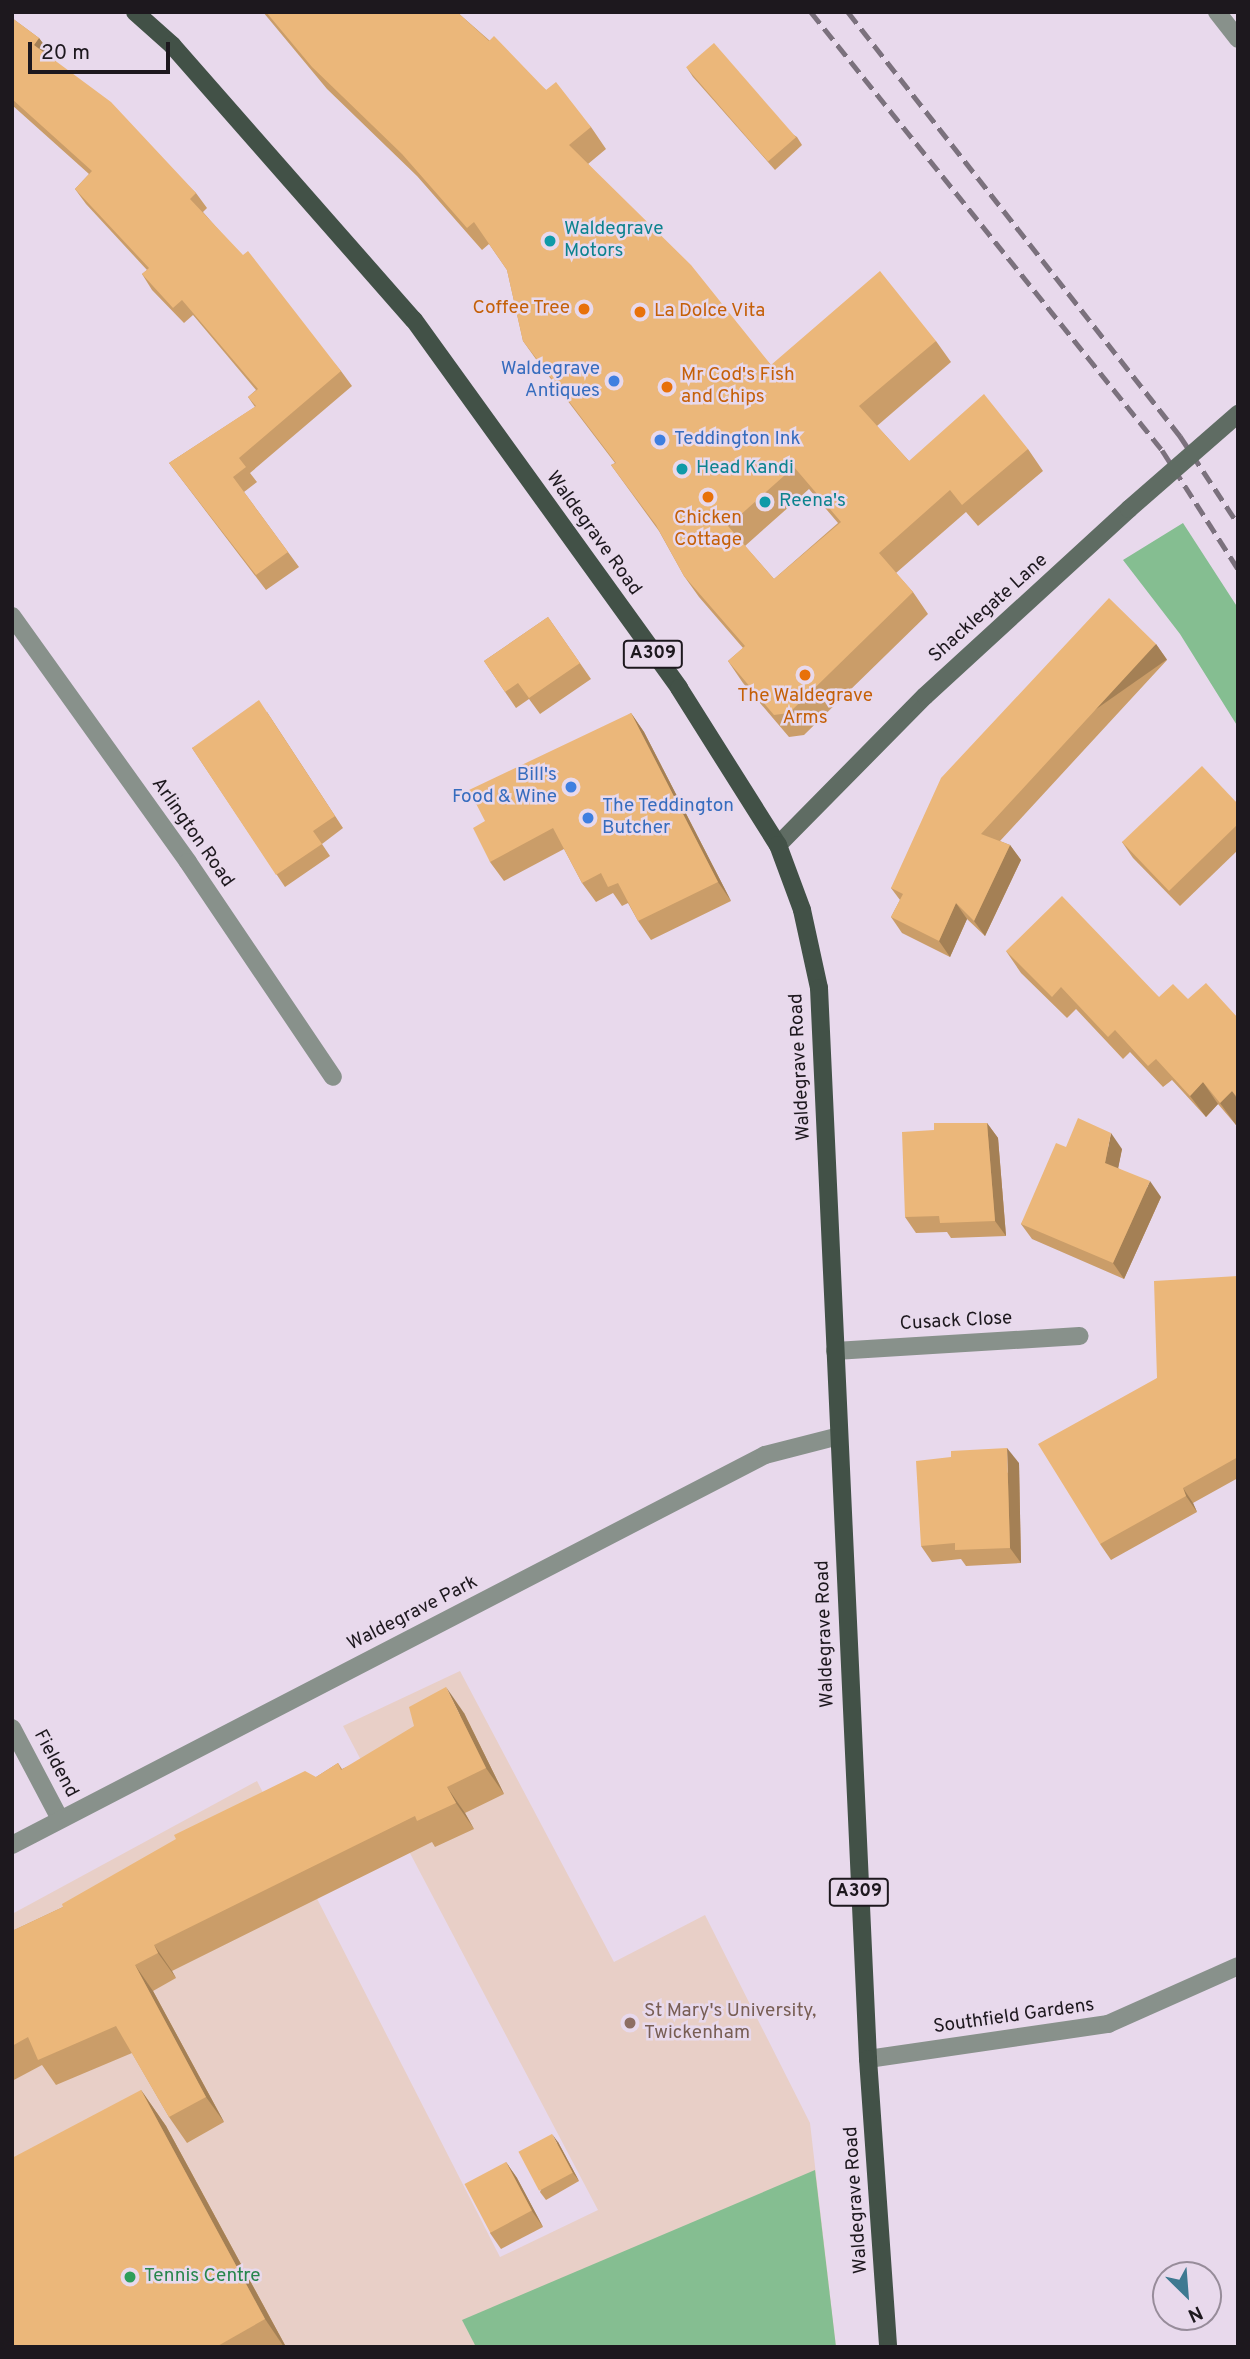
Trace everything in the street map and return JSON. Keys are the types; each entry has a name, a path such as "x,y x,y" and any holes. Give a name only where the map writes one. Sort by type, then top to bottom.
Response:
{"main road":[{"name":"Waldegrave Road","path":"135,12 172,45 414,320 679,688 778,845 802,911 819,988 867,2059 888,2347"},
{"name":"Shacklegate Lane","path":"778,845 925,696 1129,509 1238,414"}],"street":[{"path":"1217,12 1238,39"},
{"name":"Arlington Road","path":"12,616 188,862 333,1077"},
{"name":"Cusack Close","path":"835,1350 1080,1336"},
{"name":"Waldegrave Park","path":"12,1845 765,1455 839,1436"},
{"name":"Fieldend","path":"12,1728 60,1819"},
{"name":"Southfield Gardens","path":"867,2059 1108,2024 1238,1966"}],"shaded area":[{"name":"St Mary's University, Twickenham","path":"460,1671 614,1962 705,1915 810,2123 836,2347 12,2347 12,1914 257,1781 500,2257 598,2210 343,1726"}],"green space":[{"path":"1183,523 1238,608 1238,727 1180,634 1123,560"},
{"path":"815,2170 836,2347 476,2347 462,2320"}],"building":[{"path":"266,12 457,12 489,41 494,36 546,90 556,82 591,127 569,145 691,265 771,365 880,271 936,341 859,406 909,461 984,394 1028,449 962,505 950,490 879,553 913,592 789,713 774,715 728,661 745,646 684,576 656,525 611,465 616,463 523,341 507,270 474,222 467,228 402,154 312,67","holes":["794,467 841,522 774,579 728,526"]},
{"path":"12,18 39,38 34,45 111,102 196,193 190,199 243,255 248,251 341,371 239,458 246,467 233,477 288,552 256,575 169,463 256,406 248,397 258,389 182,300 173,308 142,274 149,268 75,189 92,171 12,99"},
{"path":"714,43 796,137 768,162 686,67"},
{"path":"1109,598 1156,644 981,834 1010,845 974,921 956,903 939,941 891,917 903,894 891,888 941,778"},
{"path":"548,617 580,663 529,698 518,683 505,692 484,661"},
{"path":"259,700 335,816 313,831 322,844 276,875 192,748"},
{"path":"631,713 718,882 638,921 618,883 608,887 601,873 582,883 553,828 490,862 473,828 485,821 469,790"},
{"path":"1202,766 1238,804 1238,824 1169,891 1122,842"},
{"path":"1062,896 1159,997 1173,984 1188,999 1206,983 1238,1018 1238,1098 1232,1091 1220,1103 1203,1082 1190,1096 1156,1059 1148,1066 1115,1030 1108,1037 1061,987 1052,997 1006,951"},
{"path":"1078,1118 1111,1133 1105,1163 1150,1181 1113,1263 1021,1224 1056,1143 1066,1147"},
{"path":"934,1123 987,1123 995,1221 940,1223 939,1216 905,1217 902,1132 934,1130"},
{"path":"1238,1276 1238,1457 1183,1488 1186,1496 1100,1544 1038,1444 1157,1378 1154,1281"},
{"path":"1007,1448 1010,1548 955,1550 955,1543 921,1546 916,1461 951,1457 951,1451"},
{"path":"446,1687 486,1768 447,1787 456,1803 417,1821 415,1816 154,1945 158,1953 135,1965 206,2097 169,2117 116,2026 38,2060 28,2037 12,2046 12,1931 63,1907 62,1904 176,1839 174,1835 305,1771 316,1777 338,1763 341,1770 414,1726 409,1707"},
{"name":"Tennis Centre","path":"141,2090 265,2319 216,2347 12,2347 12,2158"},
{"path":"552,2134 573,2173 539,2191 518,2152"},
{"path":"506,2162 532,2211 490,2233 465,2184"}],"railway":[{"path":"811,12 1162,450 1238,569"},
{"path":"848,12 1180,436 1238,524"}],"place":[{"name":"Waldegrave Motors","path":"550,241"},
{"name":"Coffee Tree","path":"584,309"},
{"name":"La Dolce Vita","path":"640,312"},
{"name":"Waldegrave Antiques","path":"614,381"},
{"name":"Mr Cod's Fish and Chips","path":"667,387"},
{"name":"Teddington Ink","path":"660,440"},
{"name":"Head Kandi","path":"682,469"},
{"name":"Chicken Cottage","path":"708,497"},
{"name":"Reena's","path":"765,502"},
{"name":"The Waldegrave Arms","path":"805,675"},
{"name":"Bill's Food & Wine","path":"571,787"},
{"name":"The Teddington Butcher","path":"588,818"},
{"name":"St Mary's University, Twickenham","path":"630,2023"},
{"name":"Tennis Centre","path":"130,2277"}]}
